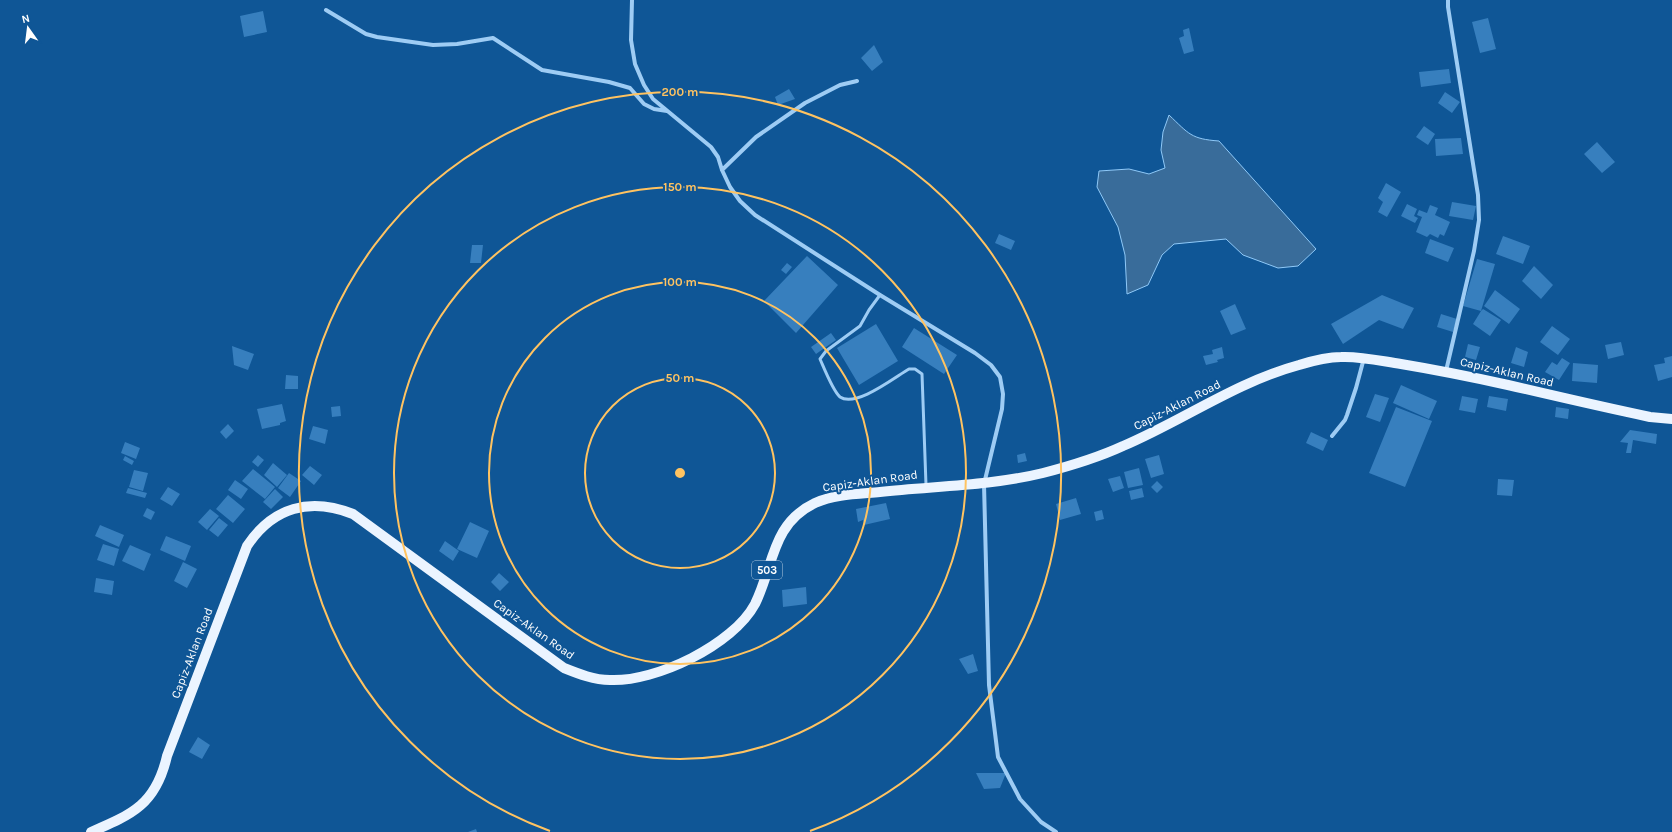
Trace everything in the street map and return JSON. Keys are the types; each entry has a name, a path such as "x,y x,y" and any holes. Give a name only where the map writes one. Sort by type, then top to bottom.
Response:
{"main road":[{"name":"Capiz-Aklan Road","path":"91,832 128,815 143,803 155,788 164,770 167,756 247,546 260,529 269,521 291,510 303,507 328,506 353,514 564,668 592,678 624,680 662,671 684,663 703,652 739,625 755,604 781,533 789,522 808,506 831,497 926,487 984,484 1040,474 1088,460 1125,446 1245,386 1298,365 1338,357 1364,358 1446,371 1635,414 1672,419"}],"street":[{"path":"632,0 631,40 635,64 644,85 653,99 711,147 718,157 730,187 740,201 755,215 880,296 975,353 991,365 1000,377 1003,394 1002,409 984,484 989,685 998,757 1020,799 1041,822 1056,832"},
{"path":"1446,371 1474,251 1479,220 1478,195 1448,0"},
{"path":"326,10 366,34 376,38 433,45 457,44 493,38 542,70 609,82 630,88 644,104 654,109 667,111"},
{"path":"722,170 756,136 805,103 840,85 857,82"},
{"path":"1332,436 1345,420 1364,358"}],"lane":[{"path":"880,296 873,303 860,326 826,351 820,359 826,375 840,396 847,400 870,393 909,369 915,369 922,374 926,487"}],"water":[{"path":"1169,115 1181,127 1196,137 1219,141 1316,249 1298,266 1278,268 1243,255 1226,239 1174,244 1162,255 1148,285 1127,294 1125,255 1118,227 1097,187 1099,171 1129,169 1149,174 1165,168 1161,150 1163,132"}],"building":[{"path":"263,11 267,32 244,37 240,16"},
{"path":"1488,18 1496,49 1480,53 1472,22"},
{"path":"1189,28 1194,51 1184,54 1179,38 1184,36 1183,30"},
{"path":"874,45 883,62 872,71 861,58"},
{"path":"1449,69 1451,83 1421,87 1419,72"},
{"path":"789,89 795,99 778,105 775,97"},
{"path":"1445,92 1460,102 1452,113 1438,103"},
{"path":"1424,126 1435,134 1428,145 1416,137"},
{"path":"1461,138 1463,154 1436,156 1435,139"},
{"path":"1597,142 1615,162 1602,173 1584,154"},
{"path":"1386,183 1401,192 1387,217 1378,212 1383,202 1378,198"},
{"path":"1452,202 1476,206 1473,220 1449,216"},
{"path":"1407,204 1417,209 1414,216 1418,218 1415,223 1401,216"},
{"path":"1430,205 1438,208 1435,215 1450,222 1444,236 1440,234 1438,238 1430,234 1427,237 1416,232 1422,217 1417,215 1419,210 1427,213"},
{"path":"999,234 1015,241 1011,250 995,243"},
{"path":"1503,236 1530,246 1523,264 1496,254"},
{"path":"1430,239 1454,248 1448,262 1425,253"},
{"path":"472,245 483,245 481,263 470,263"},
{"path":"807,256 838,285 796,333 764,301"},
{"path":"1477,259 1495,264 1481,311 1463,306"},
{"path":"787,263 792,267 786,274 781,270"},
{"path":"1534,266 1553,285 1541,299 1522,281"},
{"path":"1495,290 1520,309 1509,324 1484,306"},
{"path":"1382,295 1414,308 1403,329 1379,320 1343,344 1331,324"},
{"path":"1235,304 1246,329 1231,335 1220,311"},
{"path":"1483,309 1501,320 1490,336 1473,324"},
{"path":"1441,314 1457,319 1453,332 1437,327"},
{"path":"876,324 898,361 859,385 837,348"},
{"path":"1552,326 1570,339 1558,355 1540,342"},
{"path":"914,328 957,355 944,374 902,347"},
{"path":"831,333 836,340 816,354 811,347"},
{"path":"1621,342 1624,355 1608,359 1605,345"},
{"path":"1468,344 1480,347 1476,360 1465,357"},
{"path":"232,346 254,354 248,370 234,365"},
{"path":"1222,347 1224,358 1217,360 1218,362 1206,365 1203,356 1213,354 1212,350"},
{"path":"1516,347 1528,352 1524,367 1511,363"},
{"path":"1672,356 1672,377 1658,381 1654,365 1665,363 1664,358"},
{"path":"1562,358 1570,363 1559,380 1545,372 1552,362 1557,365"},
{"path":"1573,363 1598,365 1597,383 1572,381"},
{"path":"286,375 298,376 298,389 285,389"},
{"path":"1401,385 1437,401 1429,419 1393,403"},
{"path":"1375,394 1389,398 1380,422 1366,417"},
{"path":"1462,396 1478,399 1475,413 1459,410"},
{"path":"1489,396 1508,399 1506,411 1487,407"},
{"path":"282,404 286,421 280,423 280,425 262,429 257,409"},
{"path":"340,406 341,416 332,417 331,407"},
{"path":"1396,407 1432,421 1405,487 1369,473"},
{"path":"1556,407 1569,409 1568,419 1555,417"},
{"path":"228,424 234,431 226,439 220,432"},
{"path":"313,426 328,430 325,444 309,439"},
{"path":"1630,430 1657,434 1656,444 1633,440 1631,453 1626,453 1628,443 1620,442"},
{"path":"1311,432 1328,440 1323,451 1306,443"},
{"path":"125,442 140,448 136,459 121,453"},
{"path":"1025,453 1027,461 1018,463 1017,455"},
{"path":"258,455 264,460 258,467 252,462"},
{"path":"1159,455 1164,474 1151,478 1145,459"},
{"path":"125,456 134,461 132,465 123,460"},
{"path":"273,463 287,475 277,487 264,475"},
{"path":"310,466 322,475 314,485 302,475"},
{"path":"1139,468 1143,485 1128,488 1124,472"},
{"path":"253,469 275,487 265,499 242,481"},
{"path":"134,470 148,473 143,491 129,487"},
{"path":"289,473 301,481 290,497 278,488"},
{"path":"1120,476 1124,488 1113,492 1108,479"},
{"path":"1498,479 1514,480 1512,496 1497,495"},
{"path":"235,480 248,489 241,499 228,490"},
{"path":"1157,481 1163,487 1157,493 1151,487"},
{"path":"168,487 180,494 172,506 160,499"},
{"path":"128,488 147,493 145,498 126,493"},
{"path":"1142,488 1144,497 1131,500 1129,491"},
{"path":"275,489 283,497 271,509 263,502"},
{"path":"228,495 245,509 233,523 216,509"},
{"path":"1076,498 1081,514 1060,520 1056,504"},
{"path":"886,503 890,519 864,525 863,520 858,522 856,509"},
{"path":"147,508 155,512 151,520 143,516"},
{"path":"210,509 219,516 207,530 198,522"},
{"path":"1102,510 1104,519 1096,521 1094,512"},
{"path":"219,518 228,525 218,537 209,530"},
{"path":"470,522 489,531 477,558 457,549"},
{"path":"100,525 124,535 119,547 95,536"},
{"path":"166,536 191,546 185,561 160,550"},
{"path":"445,541 459,551 453,561 439,551"},
{"path":"103,544 119,549 114,566 97,560"},
{"path":"130,545 151,554 144,571 122,561"},
{"path":"183,562 197,569 187,588 174,581"},
{"path":"499,573 509,582 500,591 491,582"},
{"path":"96,578 114,581 112,595 94,592"},
{"path":"806,587 807,604 783,607 782,590"},
{"path":"973,654 978,671 968,674 959,659"},
{"path":"198,737 210,745 202,759 189,752"},
{"path":"976,773 1006,773 1000,788 984,789"},
{"path":"476,829 477,832 468,832"}]}
